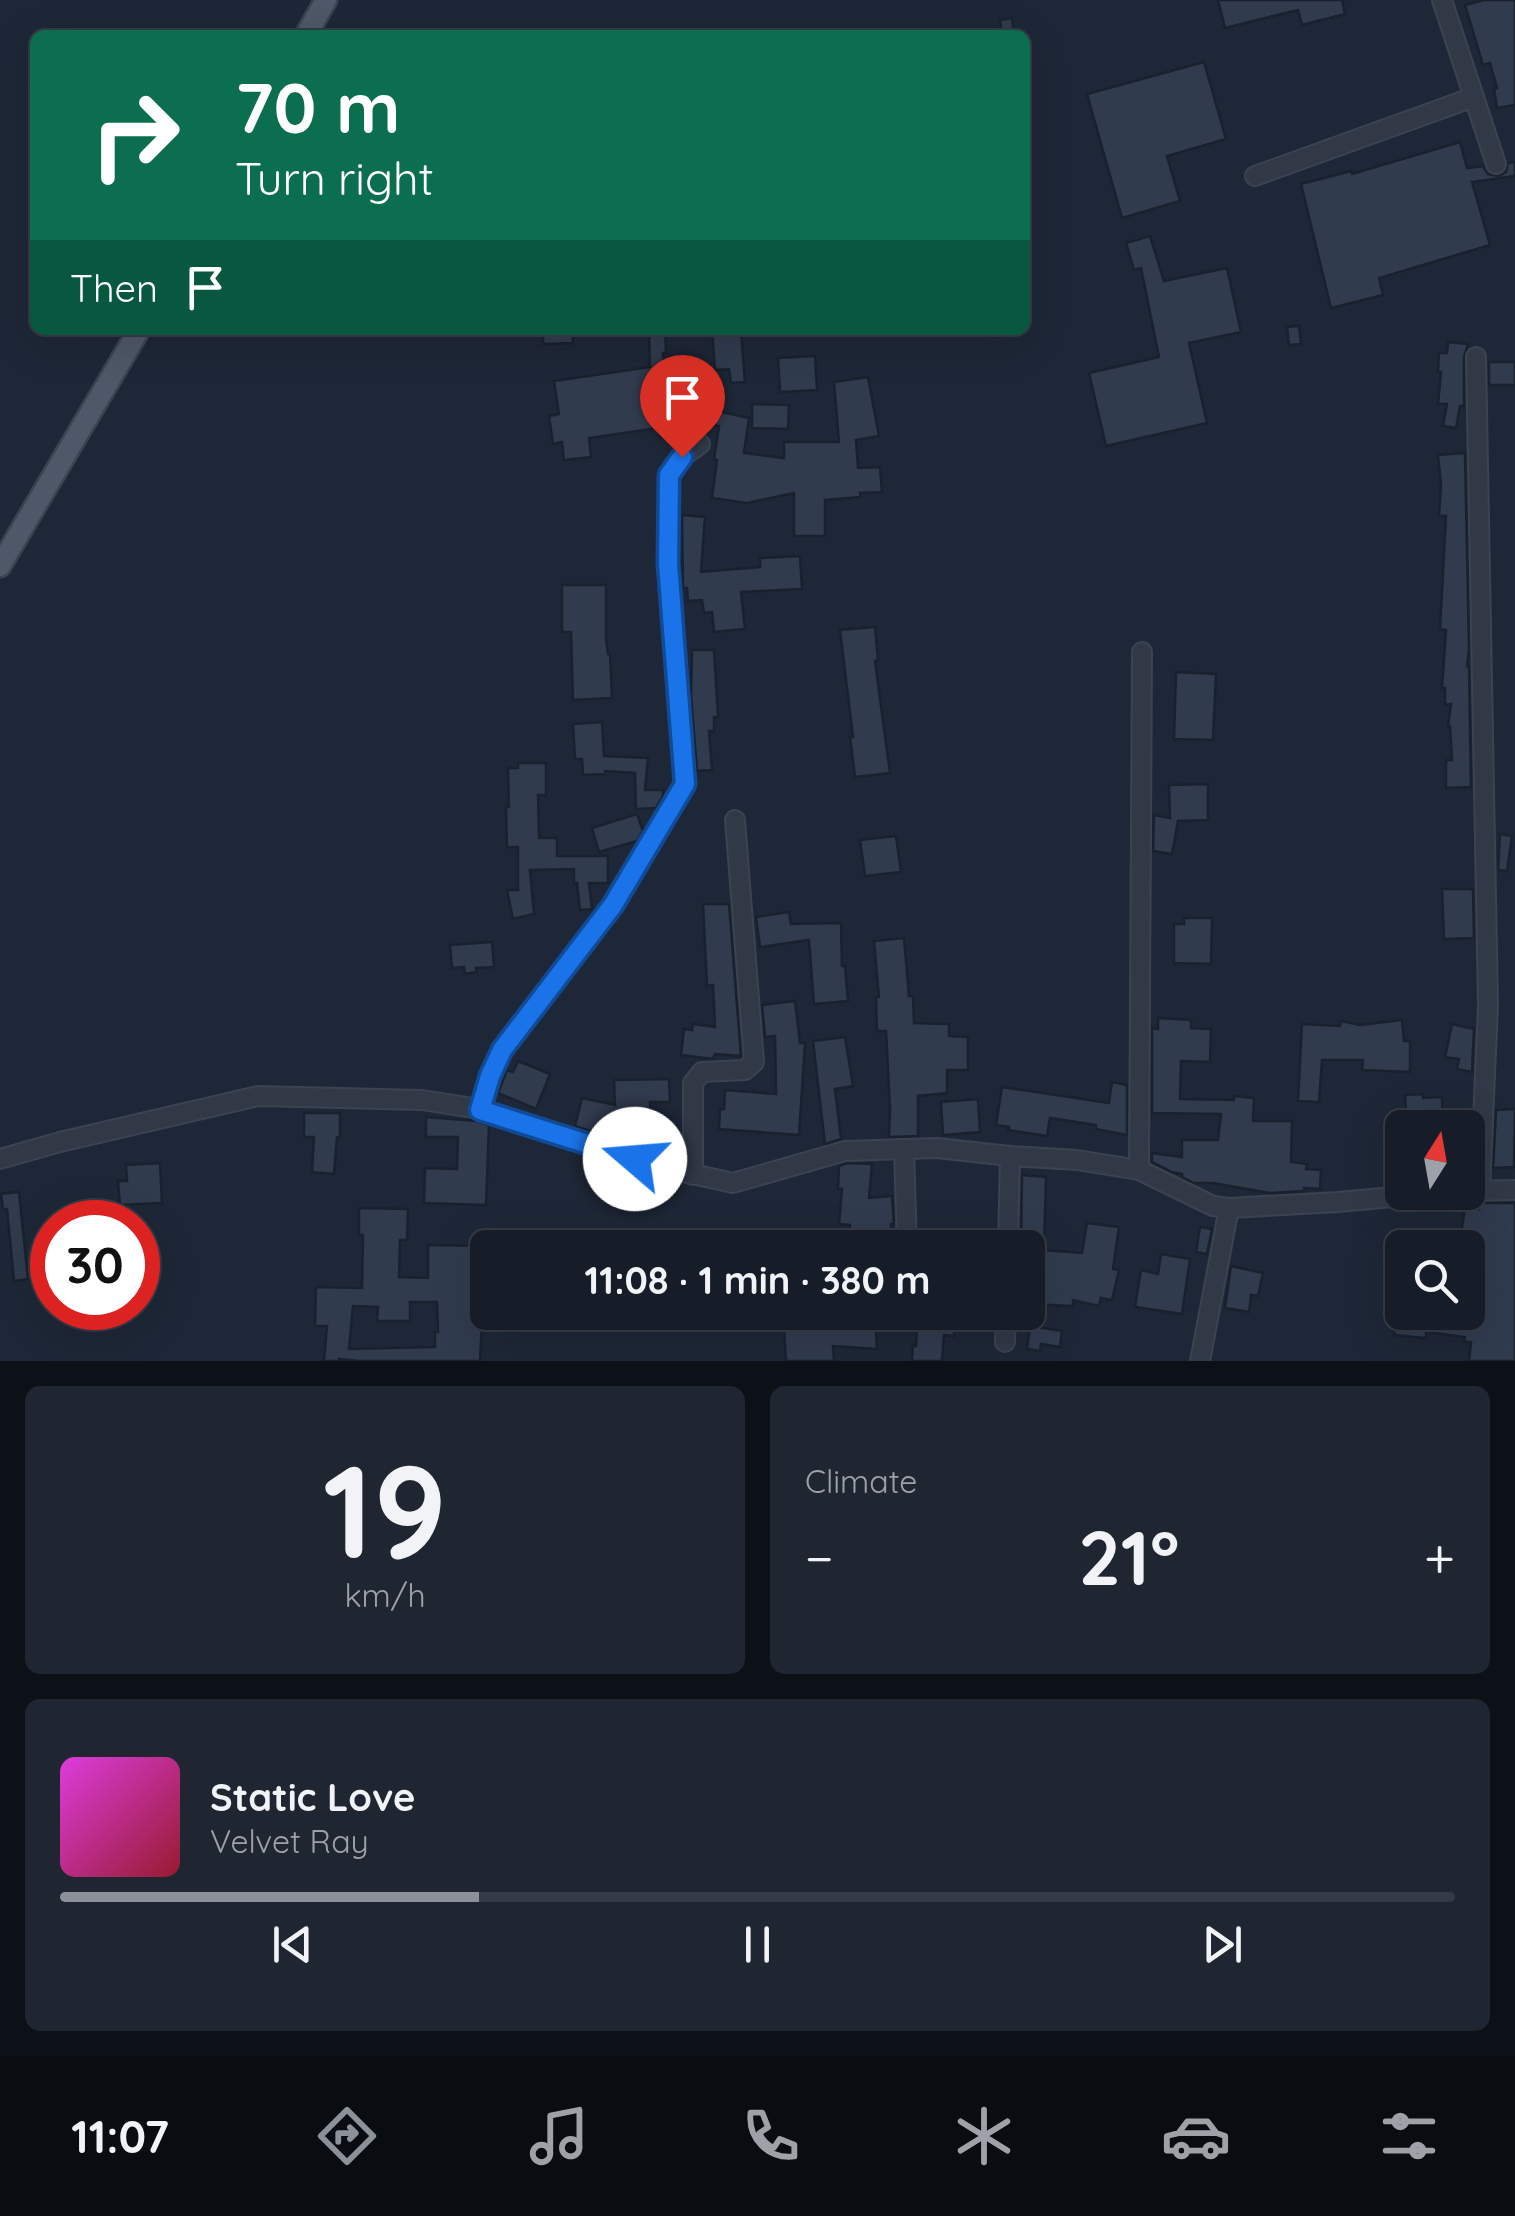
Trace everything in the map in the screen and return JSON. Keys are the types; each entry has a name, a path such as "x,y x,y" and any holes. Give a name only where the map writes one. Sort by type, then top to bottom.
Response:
{"main road":[{"path":"309,30 326,0"},
{"path":"0,566 137,335"}],"street":[{"path":"1442,0 1496,164"},
{"path":"1254,176 1474,96"},
{"path":"1476,357 1488,1005 1480,1110"},
{"path":"480,1110 502,1050 613,905 685,784 668,564 669,475 682,457 700,444"},
{"path":"1139,1170 1142,652"},
{"path":"694,1175 694,1082 702,1072 745,1070 754,1062 735,820"},
{"path":"0,1159 258,1096 422,1100 480,1110 661,1167 733,1184 845,1151 937,1148 1076,1160 1139,1170 1213,1206 1229,1208 1385,1198"},
{"path":"904,1149 906,1230"},
{"path":"1008,1230 1010,1156"},
{"path":"1485,1190 1515,1190"},
{"path":"1200,1361 1229,1208"},
{"path":"1005,1330 1005,1342"}],"building":[{"path":"1218,0 1342,0 1345,14 1302,25 1298,10 1225,28"},
{"path":"1484,0 1515,0 1515,105 1497,108 1497,88 1490,63 1483,65 1465,5"},
{"path":"1012,18 1013,30 1001,30 1000,20"},
{"path":"1204,62 1226,139 1167,156 1180,201 1122,218 1087,94"},
{"path":"1460,142 1467,168 1483,166 1488,174 1499,176 1506,172 1508,163 1515,162 1515,176 1472,182 1490,245 1379,278 1383,295 1331,308 1301,184 1351,171 1352,174"},
{"path":"1150,236 1164,281 1227,268 1241,332 1189,343 1207,423 1106,446 1089,373 1159,357 1141,268 1134,270 1126,243"},
{"path":"1299,326 1301,344 1289,345 1287,327"},
{"path":"543,335 572,335 573,343 543,344"},
{"path":"649,335 665,335 663,353 670,401 679,399 684,433 660,437 658,428 589,438 591,457 564,460 562,442 553,444 549,416 559,414 554,381 650,367"},
{"path":"712,335 741,335 745,382 731,383 729,369 715,370"},
{"path":"1448,342 1468,344 1464,357 1464,406 1460,406 1456,428 1443,426 1447,404 1438,404 1439,353 1447,353"},
{"path":"815,356 817,390 780,392 778,358"},
{"path":"1489,362 1515,362 1515,385 1489,385"},
{"path":"868,377 879,436 856,440 858,468 880,467 882,492 825,500 825,536 794,536 794,493 747,503 712,498 719,426 700,423 703,408 749,418 744,453 784,458 784,442 839,442 834,382"},
{"path":"752,404 789,405 788,429 752,428"},
{"path":"1465,453 1471,787 1446,788 1446,760 1452,760 1448,726 1451,704 1445,705 1442,688 1446,630 1440,629 1446,516 1439,516 1438,455"},
{"path":"682,515 705,517 701,572 760,567 760,558 800,556 802,589 741,592 745,629 714,632 712,612 704,613 702,600 688,601 687,588 683,588"},
{"path":"562,585 606,585 612,698 573,700 571,632 562,632"},
{"path":"875,627 875,661 890,773 855,777 840,630"},
{"path":"692,650 714,650 718,717 714,717 714,731 709,731 712,770 697,771"},
{"path":"1176,672 1216,674 1213,740 1174,739"},
{"path":"602,722 604,756 648,758 645,790 663,790 656,808 636,809 635,773 605,771 583,775 582,759 575,759 573,724"},
{"path":"518,763 546,763 546,795 538,795 539,838 557,838 557,856 608,856 608,883 589,883 592,909 580,910 574,869 530,870 534,914 513,919 507,890 518,890 518,847 507,847 506,807 508,768 518,768"},
{"path":"1208,784 1208,820 1178,821 1172,854 1153,851 1154,815 1170,818 1169,785"},
{"path":"637,814 643,831 637,841 599,852 592,828"},
{"path":"1500,834 1512,836 1507,871 1498,870"},
{"path":"896,836 901,872 865,876 860,840"},
{"path":"1442,889 1473,889 1474,938 1444,939"},
{"path":"703,904 729,904 741,1056 715,1054 713,1059 681,1055 684,1029 692,1030 693,1024 715,1027 713,985 707,986"},
{"path":"789,912 791,924 841,923 848,1001 814,1004 809,940 760,947 756,917"},
{"path":"1184,918 1212,918 1211,964 1174,963 1174,924 1184,924"},
{"path":"904,938 914,1023 949,1024 949,1036 968,1037 968,1070 947,1070 947,1093 918,1096 918,1136 889,1137 886,1031 877,1031 879,997 874,941"},
{"path":"492,942 494,967 476,968 477,972 465,974 464,967 452,968 450,945"},
{"path":"795,1001 800,1043 805,1043 799,1135 719,1129 725,1090 776,1094 775,1036 765,1037 762,1005"},
{"path":"1158,1018 1191,1020 1191,1028 1211,1029 1210,1062 1181,1061 1180,1099 1254,1098 1253,1121 1292,1121 1291,1162 1321,1170 1320,1189 1270,1193 1194,1183 1152,1162 1152,1153 1182,1157 1182,1140 1218,1140 1221,1114 1152,1113 1152,1028 1158,1029"},
{"path":"1402,1020 1404,1041 1410,1041 1410,1072 1362,1070 1363,1060 1322,1060 1319,1102 1298,1101 1302,1024 1340,1026 1341,1021 1360,1025"},
{"path":"1452,1024 1474,1029 1472,1072 1457,1069 1459,1059 1445,1057"},
{"path":"845,1037 853,1086 835,1089 841,1139 825,1144 813,1041"},
{"path":"518,1061 550,1074 536,1109 498,1093 507,1070 513,1072"},
{"path":"669,1079 670,1102 650,1102 651,1121 605,1122 602,1135 575,1126 582,1098 615,1105 614,1080"},
{"path":"1112,1082 1127,1085 1127,1135 1096,1129 1096,1125 1050,1118 1047,1136 996,1125 1002,1087 1109,1103"},
{"path":"1405,1095 1442,1097 1442,1110 1406,1110"},
{"path":"978,1099 980,1132 943,1135 941,1102"},
{"path":"1515,1109 1514,1167 1493,1168 1496,1110"},
{"path":"304,1113 340,1113 334,1174 312,1172 314,1137 304,1137"},
{"path":"426,1117 489,1125 486,1205 424,1203 425,1168 457,1169 458,1137 426,1137"},
{"path":"160,1163 162,1203 120,1200 118,1181 127,1181 126,1165"},
{"path":"872,1164 869,1198 892,1196 891,1230 850,1230 850,1225 839,1224 839,1166"},
{"path":"1022,1175 1046,1177 1045,1230 1021,1230"},
{"path":"19,1192 28,1279 14,1281 7,1209 3,1209 1,1194"},
{"path":"1485,1203 1515,1203 1515,1361 1469,1361 1471,1342 1464,1342 1465,1337 1426,1332 1426,1338 1394,1335 1394,1330 1485,1330 1485,1230 1462,1230 1465,1210 1485,1210"},
{"path":"359,1208 408,1209 407,1240 400,1240 399,1277 428,1278 428,1245 470,1246 470,1330 482,1330 480,1361 324,1361 327,1326 315,1326 316,1287 362,1288 363,1235 359,1235","holes":["410,1302 437,1302 435,1347 349,1349 353,1306 378,1307 377,1321 410,1321"]},
{"path":"1087,1223 1119,1227 1113,1269 1119,1270 1112,1300 1101,1298 1099,1306 1073,1300 1073,1306 1045,1305 1045,1250 1082,1253"},
{"path":"1200,1227 1212,1229 1207,1254 1196,1252"},
{"path":"1161,1254 1190,1259 1182,1314 1135,1307 1141,1270 1158,1274"},
{"path":"1231,1266 1263,1273 1258,1296 1251,1295 1249,1312 1225,1308"},
{"path":"784,1330 876,1330 877,1349 833,1346 834,1361 786,1361"},
{"path":"917,1330 954,1330 954,1336 944,1335 942,1361 912,1361 913,1345 916,1346"},
{"path":"1029,1330 1062,1331 1060,1347 1041,1344 1040,1351 1027,1349"}],"route":[{"path":"635,1159 480,1110 502,1050 613,905 685,784 668,564 669,475 682,457"}]}
